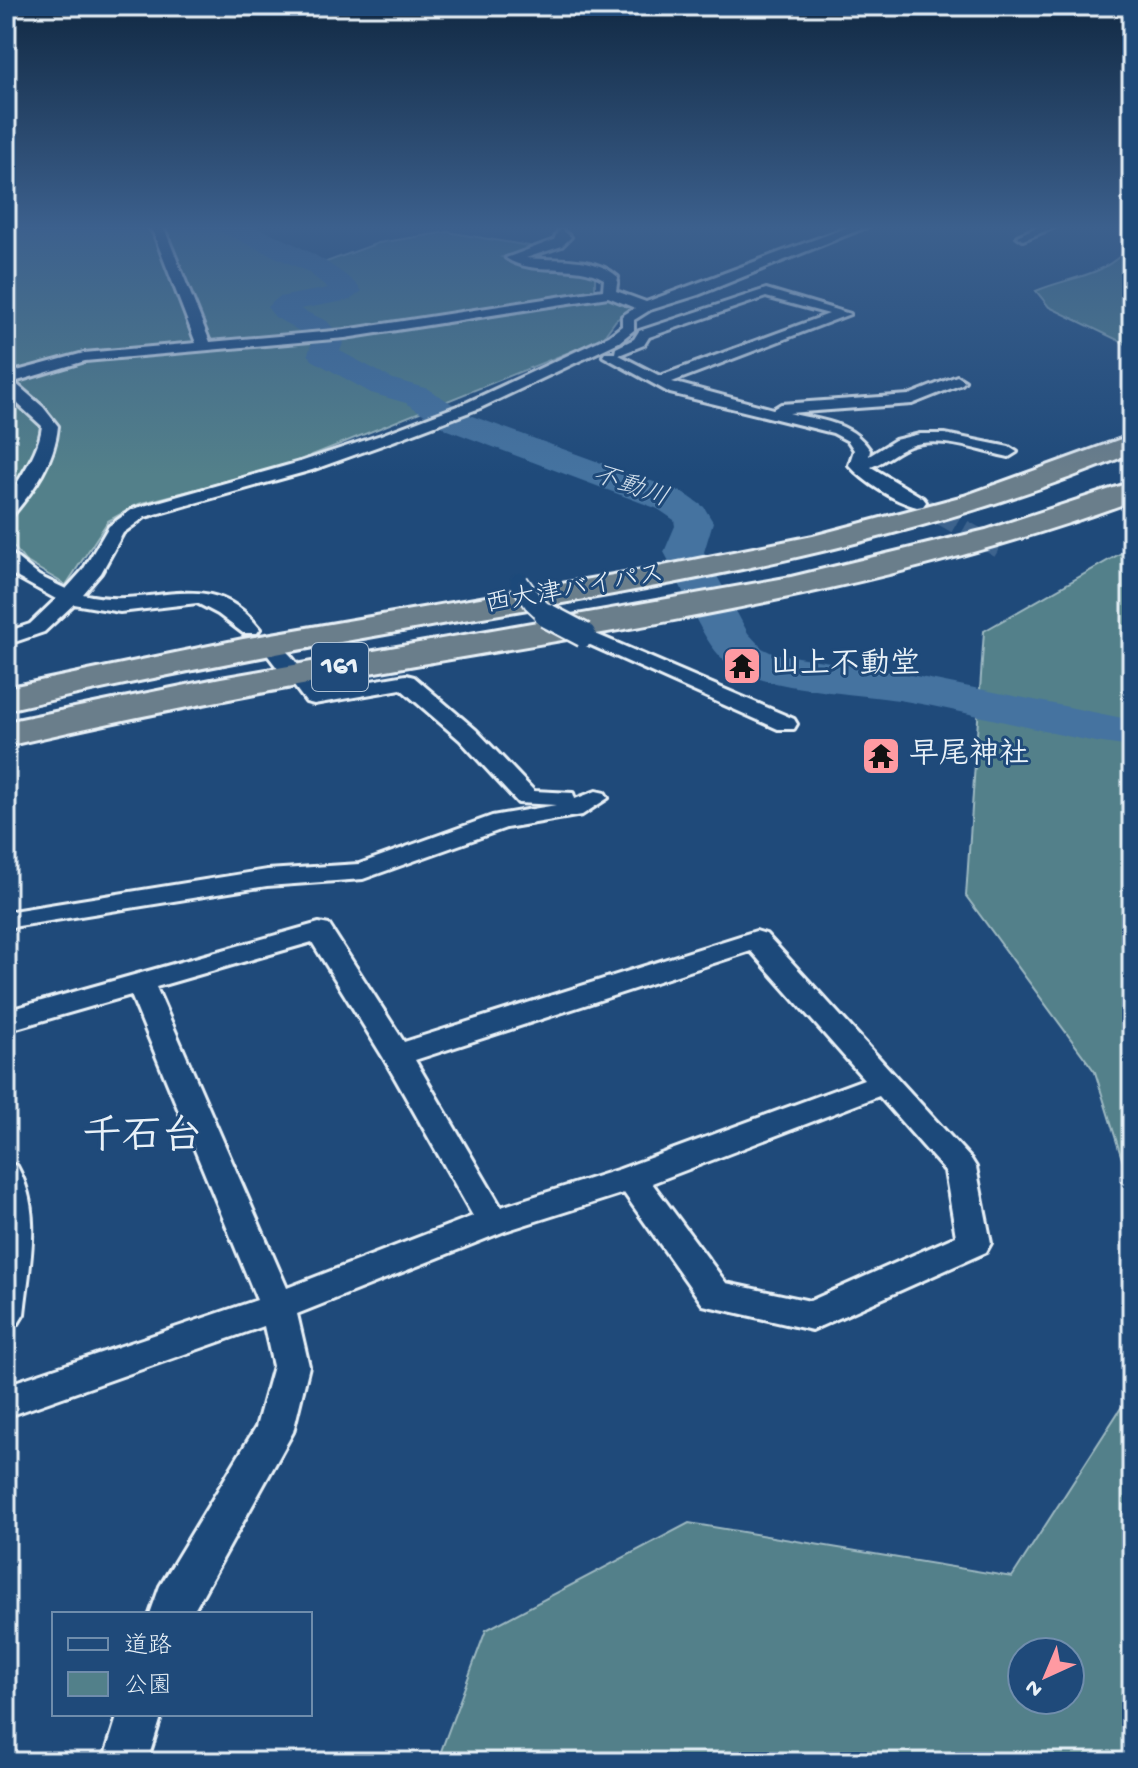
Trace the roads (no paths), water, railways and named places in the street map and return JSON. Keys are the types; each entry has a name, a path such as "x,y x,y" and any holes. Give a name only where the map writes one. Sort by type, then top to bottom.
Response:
{"highway":[{"name":"西大津バイパス","path":"6,699 101,677 380,624 640,581 757,558 884,529 998,496 1132,443"},
{"name":"西大津バイパス","path":"6,734 265,680 771,591 932,555 1027,528 1132,491"},
{"path":"6,675 169,647 380,624"}],"street":[{"path":"190,309 204,345"},
{"path":"6,512 20,496 50,441 50,426 6,385 6,379 84,357 345,334 509,309"},
{"path":"629,327 627,319 643,309"},
{"path":"719,309 644,334 639,342 610,356 658,382 699,397 839,430 854,438 862,450 858,465"},
{"path":"658,382 843,314 823,309"},
{"path":"6,639 37,628 70,597 91,573 116,530 139,513 306,466 474,405 614,339 629,327 651,331"},
{"path":"764,413 792,407 878,404 912,399 957,381"},
{"path":"858,465 872,464 901,443 912,439 950,441 1009,452"},
{"path":"858,465 877,480 917,502"},
{"path":"6,559 32,579 70,597 106,607 199,597 223,608 250,629"},
{"path":"519,582 534,606 550,620 786,724"},
{"path":"6,920 267,878 363,871 501,821 573,810 596,798 527,798 468,735 406,682 314,697 290,668"},
{"path":"6,1021 319,931 397,1055 493,1222"},
{"path":"397,1055 756,940 960,1167 974,1243 812,1316 715,1295 631,1178"},
{"path":"140,983 278,1307 291,1366 274,1432 175,1600 172,1612"},
{"path":"6,1401 278,1307 493,1222 631,1178 884,1083"},
{"path":"6,1175 18,1219 6,1314"},
{"path":"125,1762 139,1716"}],"waterway":[{"name":"不動川","path":"283,309 323,333 329,341 323,354 382,386 417,396 460,423 611,481 658,495 683,508 694,522 684,552 729,636 746,657 757,663 795,672 901,687 1124,732"}],"tunnel":[{"path":"917,502 999,549"}],"place":[{"name":"山上不動堂","path":"742,666"},
{"name":"早尾神社","path":"881,756"}],"district":[{"name":"千石台","path":"142,1139"}]}
